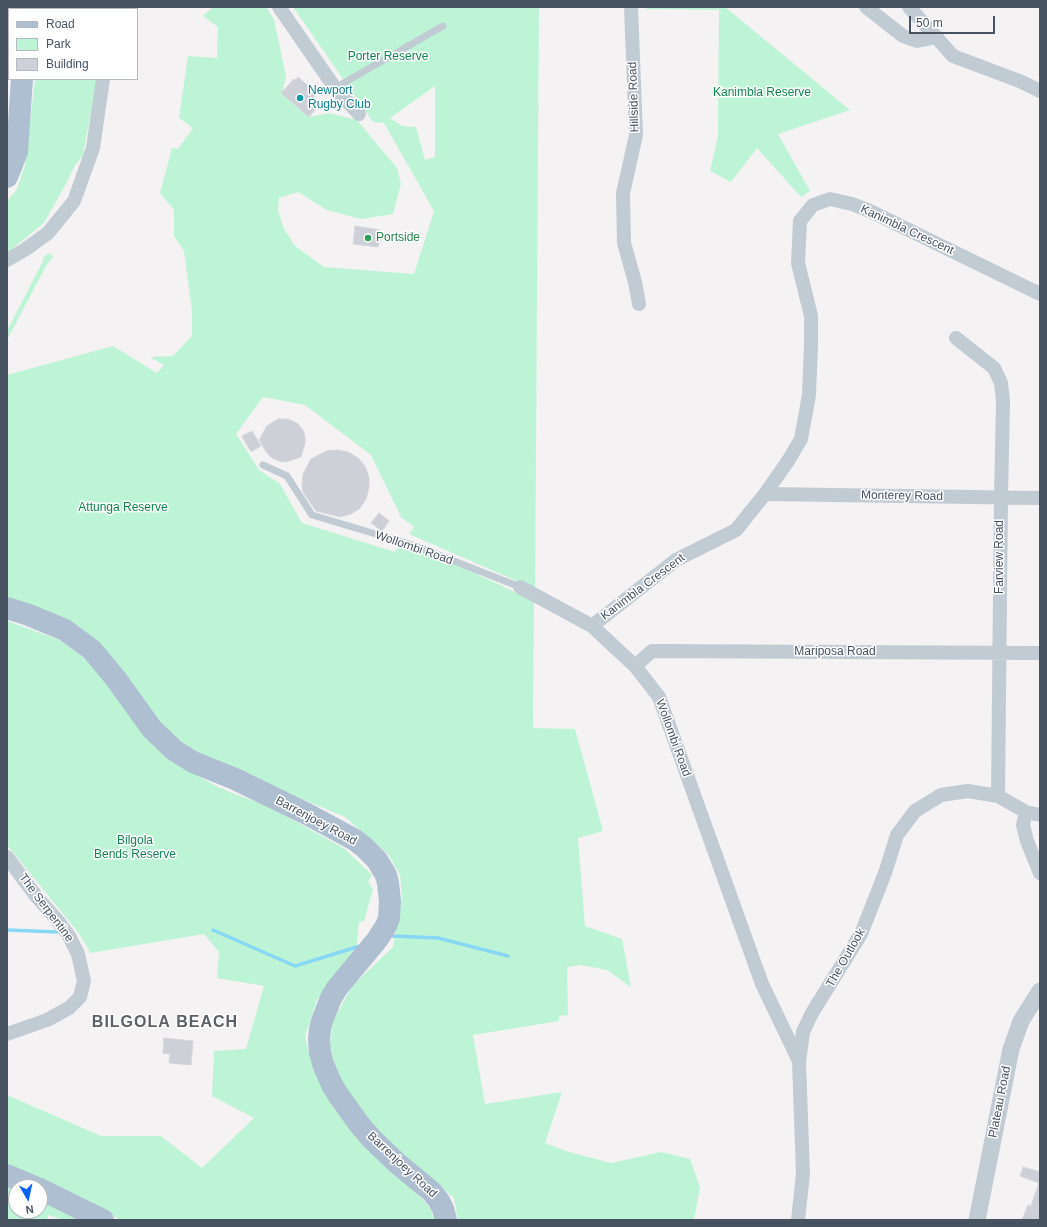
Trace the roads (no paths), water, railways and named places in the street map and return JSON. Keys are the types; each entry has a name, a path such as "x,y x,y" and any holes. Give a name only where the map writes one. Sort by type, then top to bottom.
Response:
{"main road":[{"path":"7,178 17,152 22,80"},
{"name":"Barrenjoey Road","path":"7,608 29,615 65,630 92,650 116,678 152,729 174,750 193,762 235,779 307,814 355,840 377,860 386,875 388,883 390,901 389,918 379,937 337,988 331,998 320,1030 320,1052 323,1064 332,1085 359,1124 397,1163 432,1192 439,1201 446,1220"},
{"path":"7,1175 16,1179"},
{"path":"48,1193 103,1220"}],"street":[{"path":"279,7 335,88 359,114"},
{"name":"Hillside Road","path":"631,7 636,135 623,193 624,243 635,282 639,304"},
{"path":"866,7 903,36 917,41 937,37"},
{"path":"909,7 953,56 1022,82 1040,91"},
{"path":"7,260 26,250 48,233 74,201 93,148 103,80"},
{"name":"Kanimbla Crescent","path":"592,626 676,560 736,530 765,494 801,439 809,396 811,316 798,263 800,221 814,205 830,199 852,204 870,211 1040,294"},
{"name":"Farview Road","path":"956,338 994,368 1001,383 1003,401 998,796"},
{"name":"Monterey Road","path":"765,494 1040,498"},
{"name":"Wollombi Road","path":"520,587 592,626 635,666 659,697 762,984 800,1062"},
{"name":"Mariposa Road","path":"635,666 652,651 1040,654"},
{"name":"The Outlook","path":"798,1220 802,1174 800,1062 803,1032 812,1013 861,934 886,873 897,835 915,810 941,795 968,791 998,796 1026,812 1040,815"},
{"path":"1026,812 1024,825 1027,840 1040,873"},
{"name":"The Serpentine","path":"7,856 68,936 78,954 84,981 80,997 69,1008 47,1020 7,1034"},
{"name":"Plateau Road","path":"977,1220 1011,1049 1021,1021 1040,991"}],"lane":[{"path":"335,88 443,26"},
{"name":"Wollombi Road","path":"263,465 287,476 312,515 416,546 520,587"}],"waterway":[{"path":"7,930 58,932"},
{"path":"213,930 295,966 360,946"},
{"path":"392,936 438,938 508,956"}],"place":[{"name":"Newport Rugby Club","path":"300,98"},
{"name":"Portside","path":"368,238"}],"district":[{"name":"BILGOLA BEACH","path":"165,1023"}],"park label":[{"name":"Porter Reserve","path":"388,57"},
{"name":"Kanimbla Reserve","path":"762,93"},
{"name":"Attunga Reserve","path":"123,508"},
{"name":"Bilgola Bends Reserve","path":"135,848"}]}
